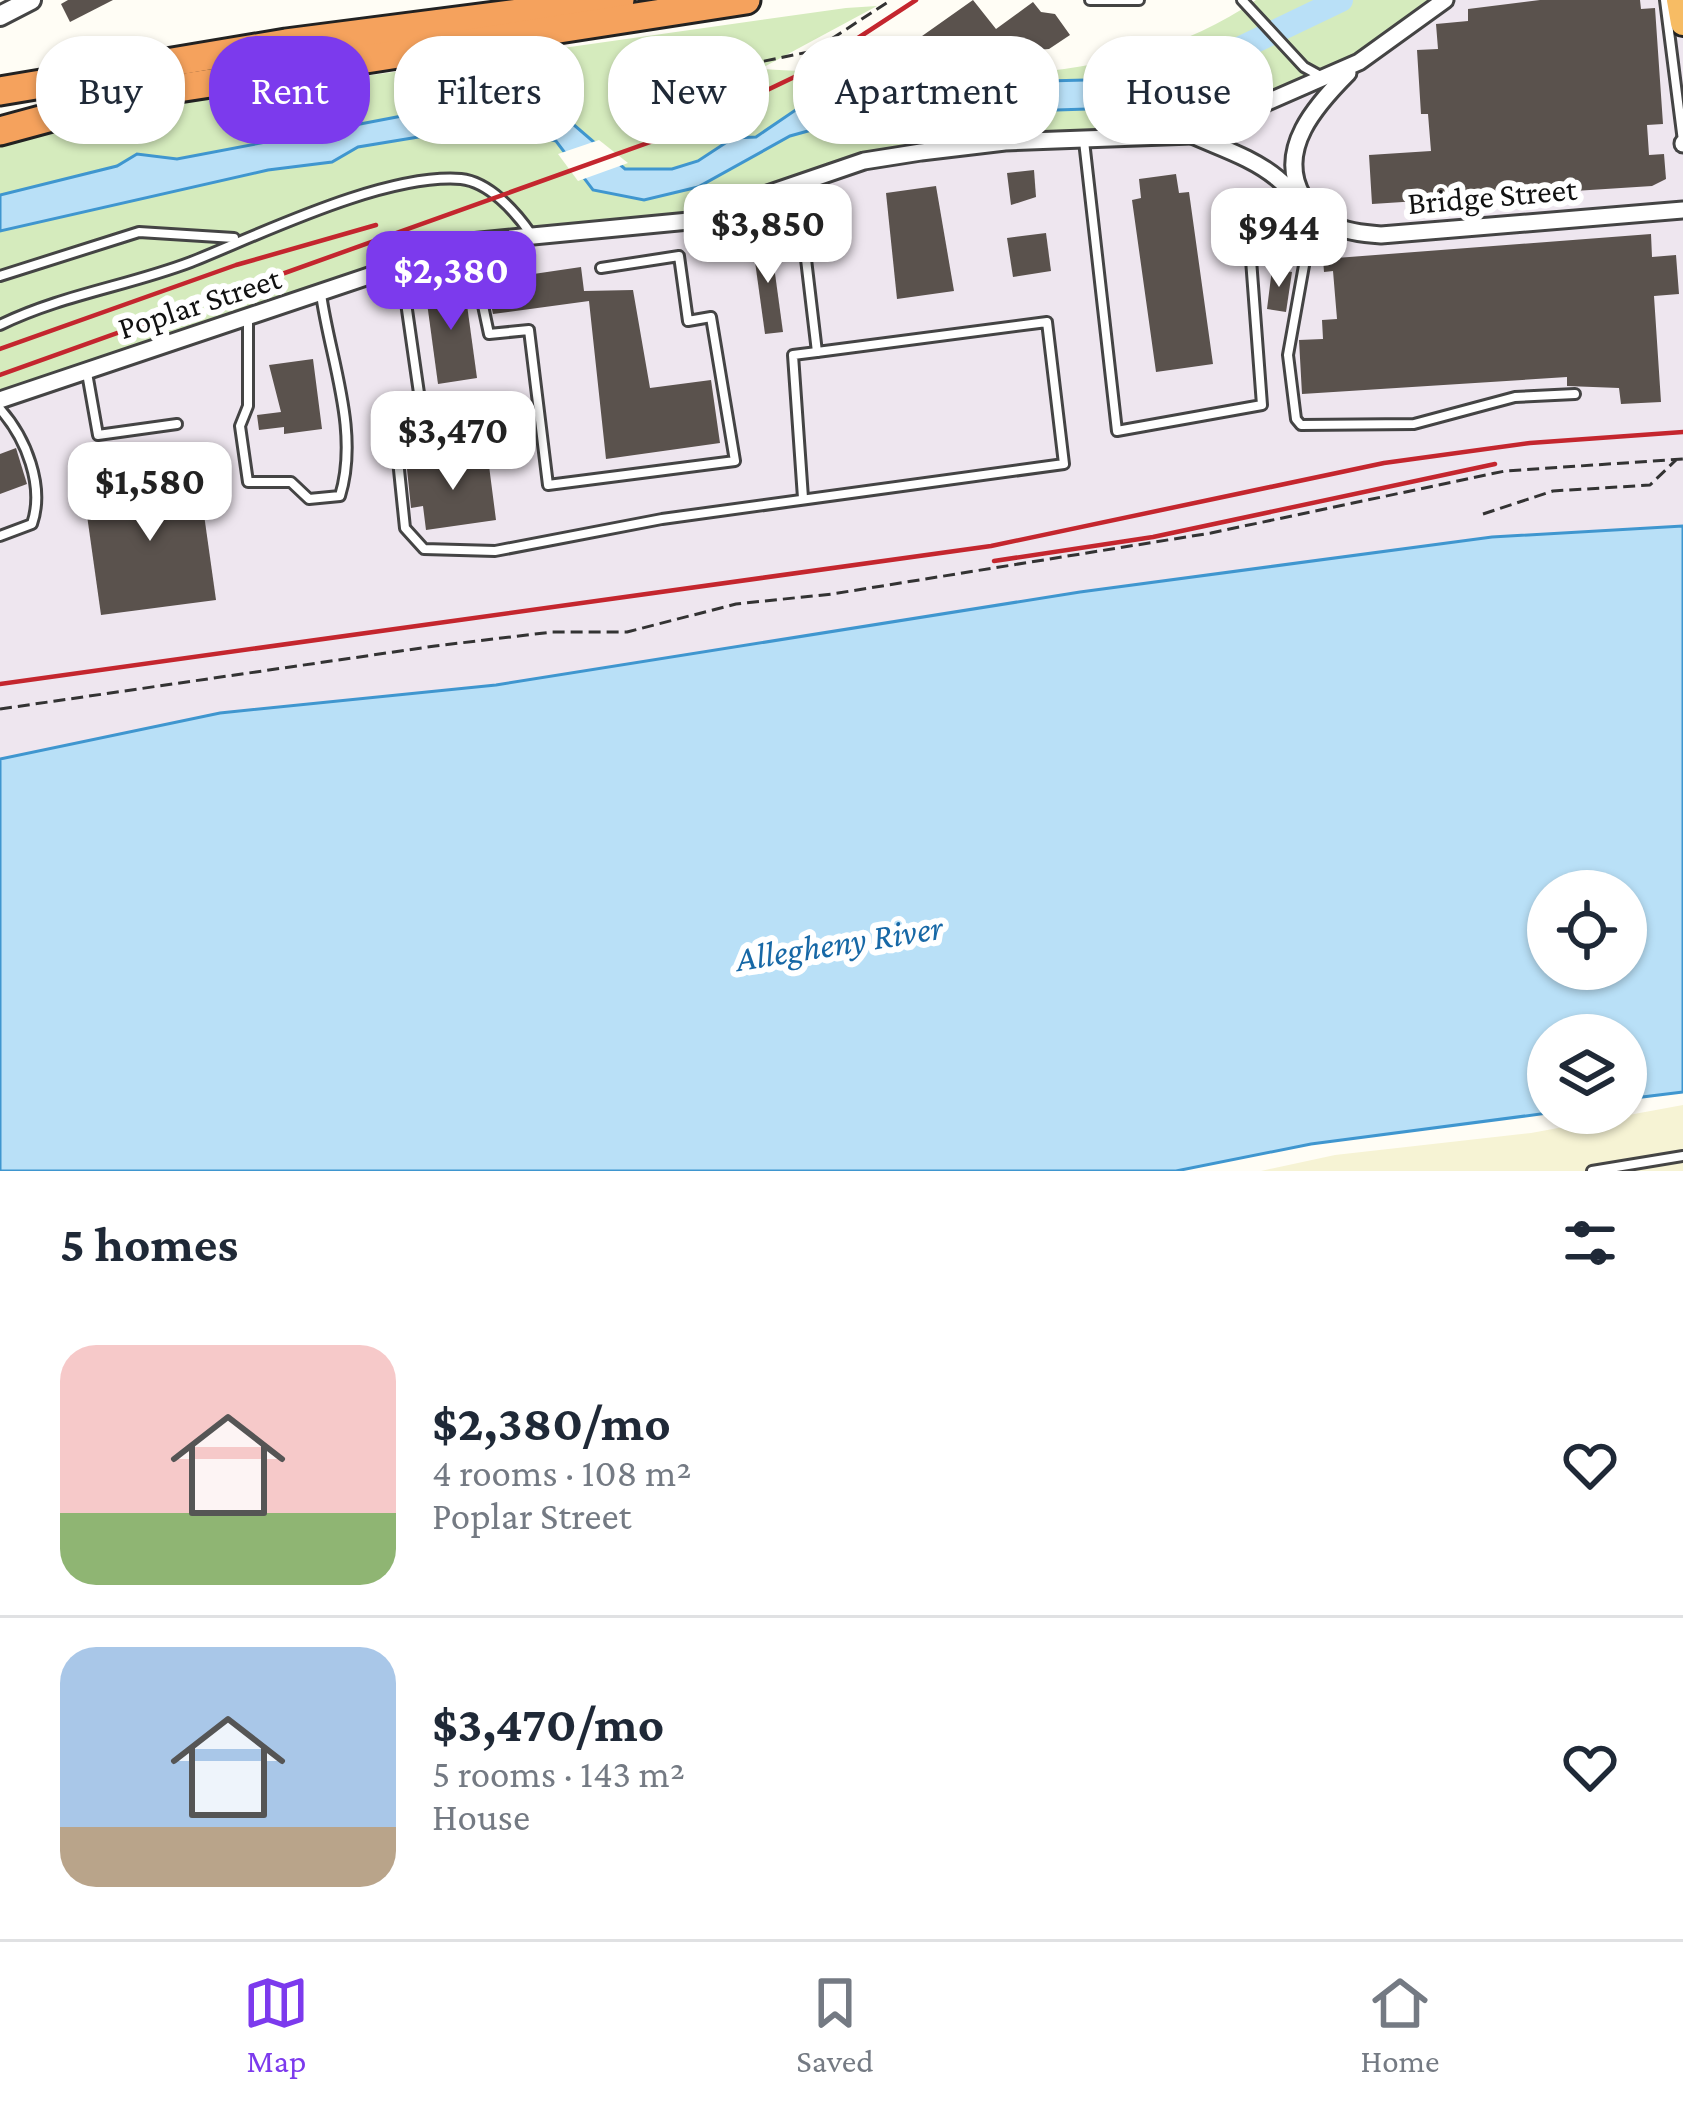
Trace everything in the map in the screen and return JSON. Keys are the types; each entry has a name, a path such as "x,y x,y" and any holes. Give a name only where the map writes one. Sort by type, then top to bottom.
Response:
{"highway":[{"path":"323,36 516,0"},
{"path":"340,36 620,0"},
{"path":"0,130 133,95 746,0"},
{"path":"1679,0 1683,23"},
{"path":"0,91 209,56"}],"street":[{"path":"0,16 31,0"},
{"name":"Poplar Street","path":"1273,101 1359,62 1445,0"},
{"path":"1313,215 1297,187 1299,136 1312,109 1359,62"},
{"name":"Poplar Street","path":"0,400 470,242 689,221 864,161 1083,140"},
{"name":"Bridge Street","path":"1212,144 1284,185 1313,215 1343,232 1382,235 1683,210"}],"lane":[{"path":"1090,0 1139,0"},
{"path":"1242,0 1298,61 1325,79"},
{"path":"1665,0 1683,144"},
{"path":"1084,144 1118,431 1262,406 1249,233 1284,185"},
{"path":"0,325 77,294 190,262 242,238 439,179 479,183 532,235"},
{"path":"1313,215 1288,355 1296,419 1301,425 1414,424 1515,397 1575,394"},
{"path":"801,217 817,352"},
{"path":"0,276 140,232 242,238"},
{"path":"470,242 489,334 529,330 548,485 735,461 711,317 688,321 679,256 601,268"},
{"path":"400,266 424,428 398,460 405,528 424,549 495,550 803,498 1064,464 1047,322 794,355 803,498"},
{"path":"248,317 248,406 240,426 248,482 291,482 309,499 340,496 347,474 346,421 321,293"},
{"path":"87,371 98,435 177,424"},
{"path":"0,410 35,480 32,524 0,536"},
{"path":"1592,1171 1683,1156"}],"path":[{"path":"769,60 813,51 890,0"},
{"path":"1483,514 1552,490 1650,485 1680,459"},
{"path":"0,710 435,646 552,632 627,632 720,607 832,594 1211,533 1505,471 1680,459"}],"shaded area":[{"path":"1412,0 1683,0 1683,526 1492,537 1080,592 496,685 220,713 0,759 0,400 382,261 844,144 1059,144 1059,89 1083,83 1083,144 1273,144 1270,36"},
{"path":"1683,1105 1683,1171 1261,1171 1335,1155 1527,1133 1647,1134 1647,1112"}],"green space":[{"path":"1256,0 1445,0 1359,62 1273,100 1273,36 1188,36"},
{"path":"877,6 821,36 793,36 793,51 769,64 769,36 648,36"},
{"path":"608,42 608,144 769,144 769,69 793,71 793,144 1049,144 921,152 689,221 470,242 0,400 0,144 36,134 36,144 185,144 185,101 209,98 209,144 370,144 370,75 394,72 394,144 584,144 584,45"},
{"path":"1080,67 1083,142 1059,143 1059,69"}],"water":[{"path":"1083,80 1083,109 1059,110 1059,81"},
{"path":"793,112 793,135 698,187 644,200 593,190 558,144 584,144 584,134 625,169 672,169 698,161 724,144 769,144 769,128"},
{"path":"394,118 394,141 358,147 332,162 268,170 0,231 0,195 117,166 137,154 177,159 256,144 370,144 370,122"},
{"name":"Allegheny River","path":"1683,526 1683,1092 1647,1096 1647,1014 1527,1014 1527,1116 1311,1144 1176,1171 0,1171 0,759 220,713 496,685 1080,592 1492,537"}],"pier":[{"path":"599,140 628,163 578,181 558,154"}],"building":[{"path":"113,0 70,22 61,4"},
{"path":"973,0 996,29 1033,2 1041,12 1055,14 1070,35 1059,42 1059,36 922,36"},
{"path":"1540,0 1640,0 1641,9 1655,8 1663,124 1647,125 1649,155 1664,154 1666,179 1652,186 1372,204 1369,155 1431,151 1428,114 1421,114 1417,50 1438,49 1436,24 1468,21 1468,9"},
{"path":"1034,170 1036,197 1011,205 1007,173"},
{"path":"1176,174 1179,193 1189,192 1213,364 1156,372 1132,200 1141,198 1139,179"},
{"path":"936,186 954,291 897,299 886,193"},
{"path":"1046,233 1051,271 1013,277 1007,238"},
{"path":"1651,234 1652,257 1676,255 1679,294 1654,296 1661,402 1621,404 1619,388 1567,386 1567,377 1302,394 1299,340 1323,339 1322,320 1337,319 1333,271 1324,272 1323,259"},
{"path":"770,237 783,332 765,334 752,240"},
{"path":"581,267 584,291 633,290 650,388 711,380 720,443 606,459 589,301 493,314 486,281"},
{"path":"1272,269 1292,272 1286,312 1267,309"},
{"path":"464,283 477,378 438,384 425,288"},
{"path":"313,359 322,429 284,434 284,427 259,430 257,415 281,412 269,365"},
{"path":"16,448 27,484 0,494 0,454"},
{"path":"488,458 496,520 426,530 423,506 411,508 407,469"},
{"path":"198,472 216,600 101,615 83,487"}],"waterway":[{"path":"1266,36 1341,0"}],"railway":[{"path":"0,375 681,131 809,70 916,0"},
{"path":"0,349 236,265 376,225"},
{"path":"0,684 991,546 1384,463 1530,443 1683,432"},
{"path":"994,561 1153,537 1495,464"}]}
